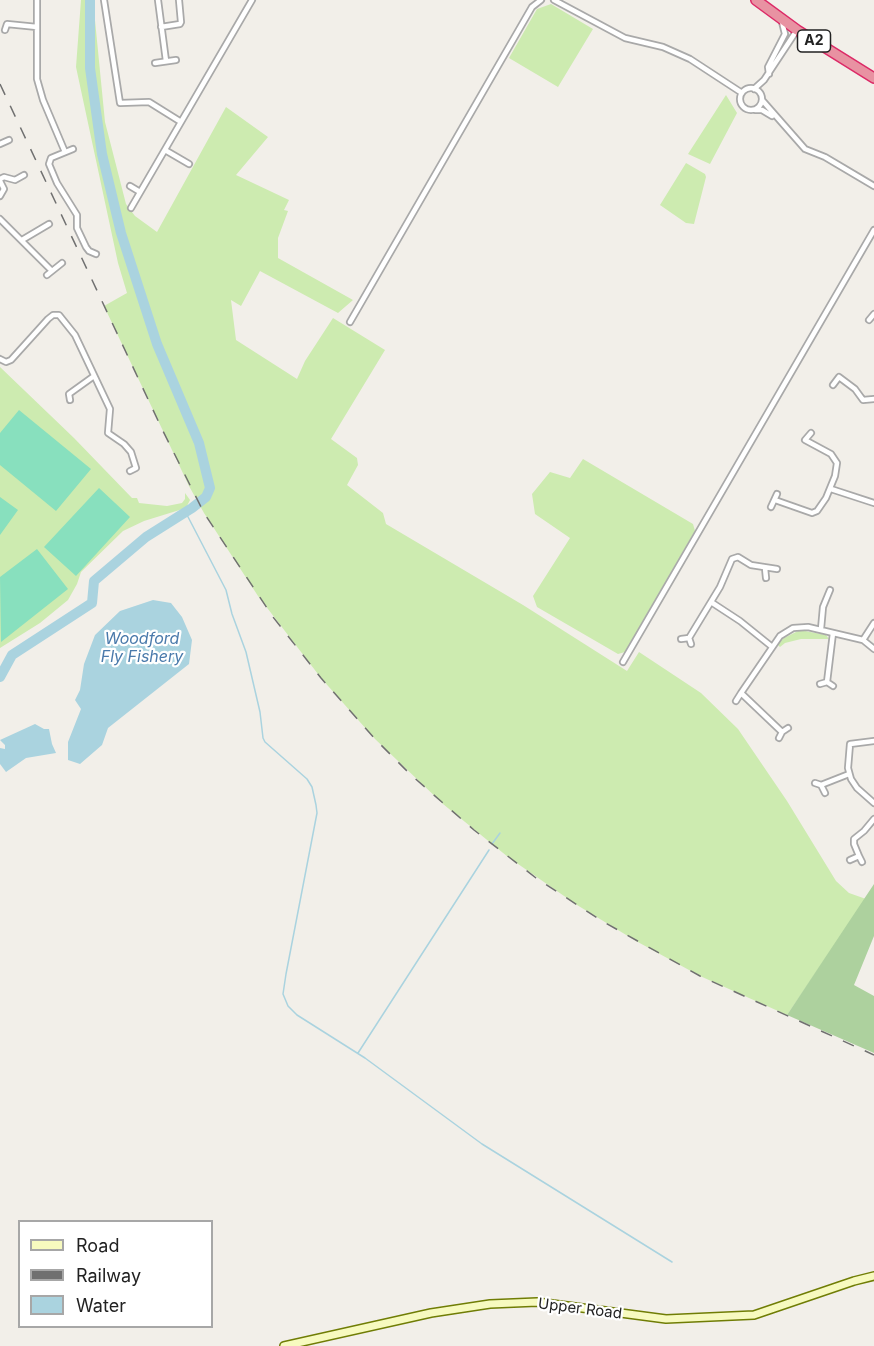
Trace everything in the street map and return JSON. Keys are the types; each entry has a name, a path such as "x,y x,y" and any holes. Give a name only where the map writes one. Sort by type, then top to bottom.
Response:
{"highway":[{"name":"A2","path":"756,0 797,30 874,78"}],"main road":[{"name":"Upper Road","path":"284,1346 431,1314 490,1304 537,1302 666,1319 754,1316 874,1276"}],"street":[{"path":"36,0 39,89 65,152"},
{"path":"104,0 120,103 149,102 181,122"},
{"path":"158,0 166,61"},
{"path":"161,27 182,22 179,0"},
{"path":"130,208 252,0"},
{"path":"350,322 532,8 541,0"},
{"path":"554,0 614,34 663,47 690,59 742,93"},
{"path":"4,17 7,24 5,30"},
{"path":"769,74 768,67 785,34 780,17"},
{"path":"7,24 37,27"},
{"path":"754,89 769,74 797,30"},
{"path":"155,63 176,60"},
{"path":"764,80 760,93 762,100 805,149 825,157 874,186"},
{"path":"760,93 754,89 747,89 742,93 740,100 743,107 762,110 777,119"},
{"path":"754,110 760,106 762,100"},
{"path":"0,144 9,140"},
{"path":"73,149 51,158 49,164 57,183 74,209 78,220 77,228 86,247 96,254"},
{"path":"165,150 189,164"},
{"path":"0,196 4,189 0,180 4,177 15,180 24,176"},
{"path":"130,186 140,192"},
{"path":"0,219 22,240 50,273 62,263"},
{"path":"78,220 87,219"},
{"path":"22,240 49,224"},
{"path":"623,662 874,230"},
{"path":"869,320 874,314"},
{"path":"0,359 6,362 11,360 48,319 57,315 75,335 111,411 108,433 129,449 139,467 130,471"},
{"path":"833,385 838,375 855,389 863,400 874,399"},
{"path":"70,400 67,392 94,376"},
{"path":"775,500 812,513 822,506 831,489 837,469 835,458 805,440 811,433"},
{"path":"831,489 874,503"},
{"path":"771,507 777,494"},
{"path":"691,645 689,638 720,587 733,558 738,557 751,565 777,569"},
{"path":"765,568 766,578"},
{"path":"821,629 830,590"},
{"path":"711,602 740,621 771,646"},
{"path":"862,640 874,623"},
{"path":"736,701 771,646 783,633 793,628 800,626 821,629 862,640 874,649"},
{"path":"827,682 833,633"},
{"path":"681,639 689,638"},
{"path":"820,684 827,682 833,686"},
{"path":"741,693 782,732"},
{"path":"779,738 788,728"},
{"path":"874,741 850,744 848,752 849,774 857,788 874,802"},
{"path":"825,793 818,784 849,774"},
{"path":"862,862 854,839 874,819"},
{"path":"850,860 859,856"}],"green space":[{"path":"81,0 93,0 105,122 126,204 135,216 157,232 226,107 268,137 236,175 289,200 284,210 288,211 278,238 278,258 353,300 338,313 260,271 241,306 231,300 236,340 297,379 305,361 333,318 385,350 331,439 357,458 358,465 347,485 383,513 386,524 523,605 627,671 639,652 701,693 738,729 787,801 836,881 849,893 866,899 787,1015 700,976 636,941 577,905 508,857 443,804 375,739 321,678 258,596 189,486 104,306 127,293 118,263 76,67"},
{"path":"551,4 593,29 558,87 509,58 537,9"},
{"path":"726,95 737,113 710,164 688,154"},
{"path":"686,163 705,174 706,177 694,224 686,223 660,205"},
{"path":"0,367 132,498 137,498 139,503 167,506 182,503 185,493 190,500 186,508 144,521 123,531 81,572 68,600 40,623 0,648"},
{"path":"19,410 91,469 56,511 0,465 0,433"},
{"path":"583,459 693,524 695,531 625,652 618,654 537,607 533,596 570,538 535,514 532,494 550,472 570,478"},
{"path":"99,488 130,517 76,576 44,547"},
{"path":"0,497 18,510 0,535"},
{"path":"37,549 68,589 1,642 0,577"},
{"path":"800,630 826,635 829,639 801,639 785,643 780,647 777,644"},
{"path":"874,884 874,936 854,985 874,996 874,1053 787,1015"}],"water":[{"name":"Woodford Fly Fishery","path":"153,600 171,603 182,617 192,640 189,664 108,728 102,745 80,764 68,760 68,742 81,709 75,700 80,690 84,664 95,635 120,611"},
{"path":"35,724 49,729 56,753 26,758 6,772 0,764 0,748 5,749 5,745 0,740"}],"waterway":[{"path":"0,677 12,655 92,603 94,581 146,537 206,497 210,488 199,443 157,344 121,233 102,154 90,68 90,0"},
{"path":"186,513 226,590 246,652 260,712 263,738 307,779 312,787 316,805 317,813 283,994 288,1006 297,1015 365,1058 482,1144 672,1262"},
{"path":"492,844 500,833"},
{"path":"358,1053 489,850"}],"railway":[{"path":"0,84 162,429 204,513 273,617 321,678 375,739 411,775 474,830 536,878 602,921 700,976 874,1055"}]}
